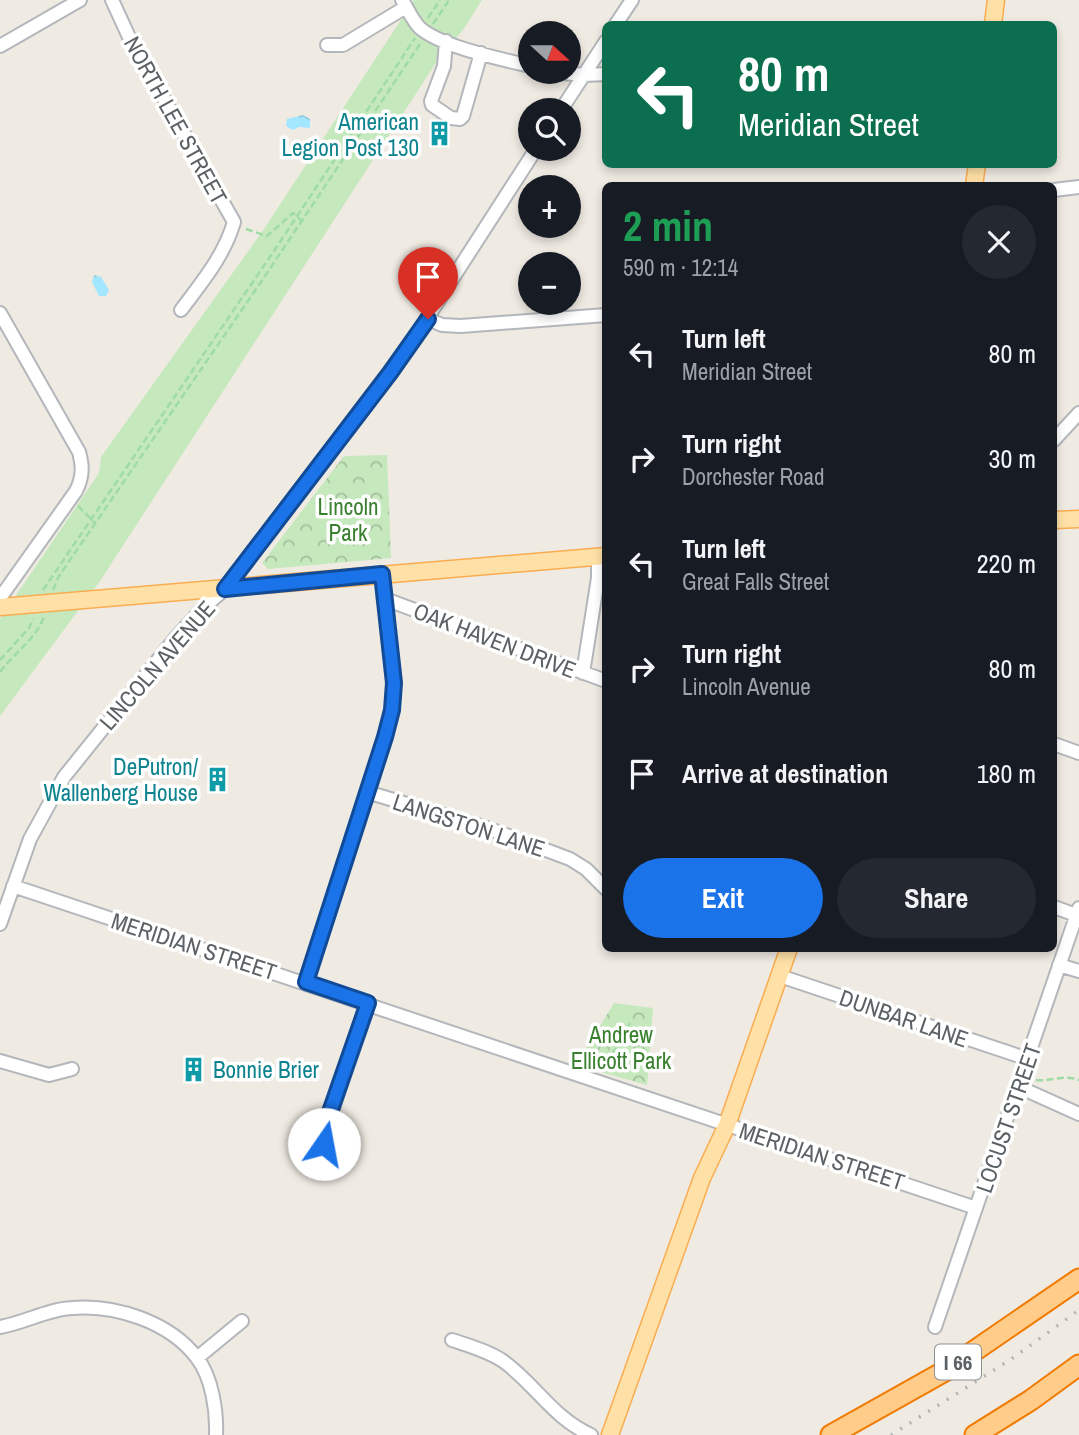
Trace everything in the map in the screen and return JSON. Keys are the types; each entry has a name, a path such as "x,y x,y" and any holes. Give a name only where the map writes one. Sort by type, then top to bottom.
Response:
{"highway":[{"name":"I 66","path":"831,1435 944,1371 1079,1279"},
{"path":"975,1435 1079,1365"}],"main road":[{"path":"993,21 996,0"},
{"path":"1057,520 1079,519"},
{"path":"0,607 41,610 225,589 602,556"},
{"path":"610,1435 702,1178 727,1125 788,952"}],"street":[{"path":"0,46 80,0"},
{"name":"NORTH LEE STREET","path":"112,0 129,37 234,222 229,239 209,274 181,310"},
{"path":"618,21 632,0"},
{"path":"327,45 343,45 404,3 424,31 481,53 518,63"},
{"path":"446,41 444,66 431,101 432,106 451,118 460,119 463,116 481,53"},
{"path":"569,98 602,47"},
{"path":"581,75 602,74"},
{"name":"LINCOLN AVENUE","path":"0,924 30,839 64,777 174,640 204,607 225,589 375,392 428,319 528,161"},
{"path":"1057,190 1079,187"},
{"path":"0,313 79,452 82,474 70,499 0,598"},
{"path":"428,319 442,325 461,326 602,315"},
{"path":"1057,437 1079,413"},
{"path":"583,673 602,556"},
{"path":"306,982 392,710 394,683 382,574"},
{"name":"OAK HAVEN DRIVE","path":"385,599 602,680"},
{"path":"1057,745 1079,752"},
{"name":"LANGSTON LANE","path":"367,792 490,829 570,859 586,869 602,885"},
{"name":"MERIDIAN STREET","path":"13,887 306,982 976,1208"},
{"path":"1057,908 1078,911"},
{"name":"LOCUST STREET","path":"935,1327 1078,911"},
{"path":"1059,965 1079,971"},
{"name":"DUNBAR LANE","path":"780,976 1028,1059"},
{"path":"329,1157 324,1144 325,1133 368,1003"},
{"path":"0,1060 49,1075 72,1069"},
{"path":"1018,1087 1079,1114"},
{"path":"0,1327 69,1308 110,1308 129,1312 164,1330 197,1358 209,1386 217,1421 216,1435"},
{"path":"197,1358 242,1321"},
{"path":"452,1340 502,1360 573,1427 591,1435"}],"path":[{"path":"53,591 59,576 302,220 424,31 440,0"},
{"path":"0,672 32,638 41,610 43,588 424,31 449,0"},
{"path":"234,222 251,233 267,236 293,213 302,220"},
{"path":"70,499 95,523"},
{"path":"0,660 29,628 41,610"},
{"path":"587,1078 617,1048 630,1023"},
{"path":"1036,1080 1063,1077 1079,1080"}],"green space":[{"path":"414,0 482,0 463,30 441,55 100,581 0,716 0,619 99,473 101,457 262,232"},
{"name":"Lincoln Park","path":"387,455 391,558 268,569 262,563 344,456"},
{"name":"Andrew Ellicott Park","path":"614,1003 653,1008 647,1085 579,1066 577,1063"}],"water":[{"path":"303,115 310,119 310,128 299,127 293,130 286,126 287,119"},
{"path":"94,275 101,277 109,290 106,296 99,296 92,282"}],"railway":[{"path":"891,1435 1010,1360 1079,1310"}],"place":[{"name":"American Legion Post 130","path":"439,134"},
{"name":"DePutron/ Wallenberg House","path":"218,779"},
{"name":"Bonnie Brier","path":"193,1069"}],"route":[{"path":"324,1144 329,1115 368,1003 306,982 392,710 394,683 382,574 225,589 428,319"}]}
